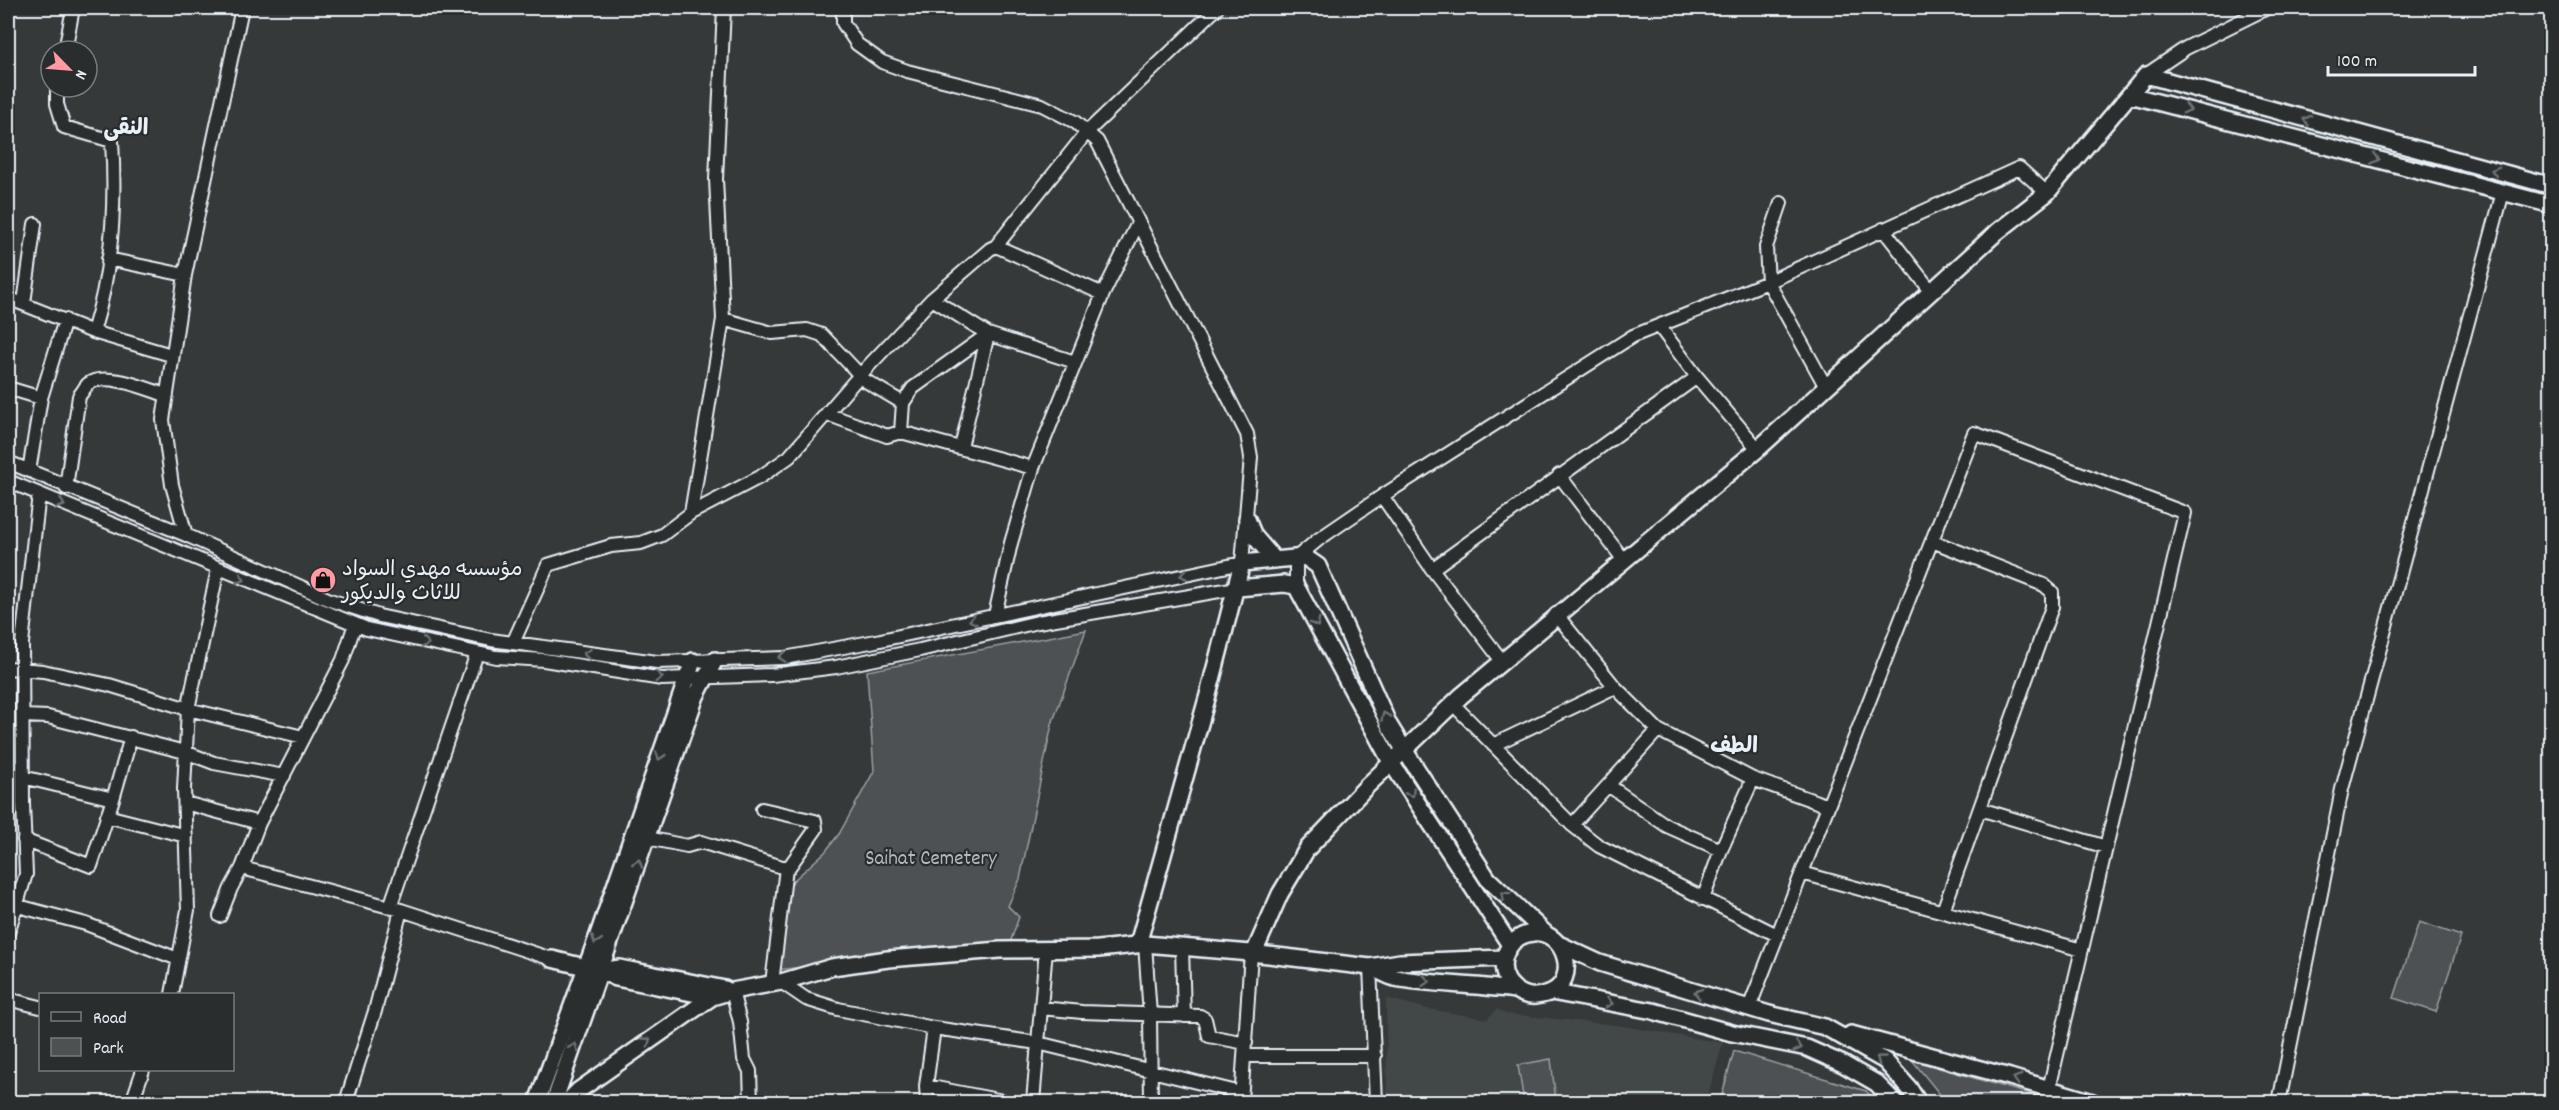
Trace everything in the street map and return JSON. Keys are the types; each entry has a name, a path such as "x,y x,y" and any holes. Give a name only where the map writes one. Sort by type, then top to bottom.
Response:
{"main road":[{"path":"1252,953 1280,894 1307,849 1367,786 1502,661 1758,449 1997,232 2047,193 2146,75 2552,186"},
{"path":"2130,94 2552,205"},
{"path":"1247,519 1254,536 1275,560"},
{"path":"1141,944 1242,563 1305,557 1318,566 1389,725 1488,879 1547,935 1561,945 1600,963 1749,1008 2093,1102"},
{"path":"1237,588 1284,584 1296,586 1392,764 1507,951 1506,979 1516,990"},
{"path":"537,1102 647,838 696,696 715,660"},
{"path":"554,1102 594,969 693,661"},
{"path":"567,1102 578,1091 712,997 832,967 888,959 1000,950 1098,949 1141,944 1252,953 1370,967 1507,951 1522,935 1535,932 1547,935"},
{"path":"1551,992 1563,980 1567,965 1561,945"},
{"path":"552,959 594,969 616,978 712,997"},
{"path":"1370,967 1393,978 1516,990 1532,996 1551,992 1653,1011 1732,1033 1807,1048 1844,1064 1876,1083 1895,1102"},
{"path":"594,969 620,968 732,991"},
{"path":"1825,1027 1885,1061 1918,1102"}],"street":[{"path":"67,39 73,8"},
{"path":"186,535 170,474 163,420 184,275 243,8"},
{"path":"691,513 723,319 716,179 724,8"},
{"path":"8,462 66,488 186,535 330,600 370,613 491,640 657,662 784,658 1242,563 1251,457 1247,434 1137,225 1096,141 1075,122 1042,105 907,71 882,62 857,44 843,23 843,8"},
{"path":"513,643 548,565 611,546 641,543 662,535 691,513 760,477 789,457 932,299 996,246 1087,132 1217,8"},
{"path":"2146,75 2186,48 2267,8"},
{"path":"58,99 58,110 64,127 112,141 113,215 101,305 93,332"},
{"path":"1296,586 1296,558 1319,539 1382,496 1633,336 1768,282 2019,168 2047,193"},
{"path":"2279,1102 2342,789 2503,192"},
{"path":"1781,202 1766,247 1768,282 1826,387"},
{"path":"24,303 35,224"},
{"path":"995,615 1011,543 1033,468 1103,294 1137,225"},
{"path":"1883,230 1931,291"},
{"path":"996,246 1103,294"},
{"path":"108,259 184,275"},
{"path":"8,298 93,332 171,355"},
{"path":"932,299 988,334 1076,362"},
{"path":"723,319 772,333 807,330 822,335 860,376 903,403"},
{"path":"29,471 41,398 65,321"},
{"path":"1659,326 1758,449"},
{"path":"901,432 903,403 913,388 988,334"},
{"path":"961,447 988,334"},
{"path":"1432,569 1559,475 1698,377"},
{"path":"66,488 80,396 88,384 104,379 132,384 166,395"},
{"path":"8,388 41,398"},
{"path":"827,414 887,436 901,432 1033,468"},
{"path":"1749,1008 1974,433 2185,513 2049,1089"},
{"path":"1559,475 1623,559"},
{"path":"8,481 367,629 496,657 544,660 662,679 687,676 772,675 836,667 1038,622 1237,588"},
{"path":"8,933 26,874 22,643 39,494"},
{"path":"1382,496 1432,569 1502,661"},
{"path":"1932,541 2044,585 2052,592 2052,607 1943,912"},
{"path":"172,993 188,910 185,752 188,709 218,569"},
{"path":"1556,615 1615,687 1658,730 1753,779 1828,806"},
{"path":"220,916 259,823 339,670 355,624"},
{"path":"346,1102 375,1011 396,908 477,653"},
{"path":"8,668 43,671 109,685 188,709 303,737"},
{"path":"1493,745 1615,687"},
{"path":"1453,704 1572,825 1599,846 1777,935"},
{"path":"23,716 48,717 131,737 185,752 214,763 284,776"},
{"path":"1572,825 1658,730"},
{"path":"24,840 91,866 131,737"},
{"path":"23,777 113,798"},
{"path":"1703,899 1720,850 1753,779"},
{"path":"1608,785 1667,826 1720,850"},
{"path":"185,803 259,823"},
{"path":"647,838 687,846 701,842 786,868 793,864 816,824 811,819 762,809"},
{"path":"1980,809 2106,847"},
{"path":"106,816 186,836"},
{"path":"242,868 396,908 552,959"},
{"path":"786,868 776,982 806,999 838,1009 934,1028 1038,1043 1152,1071 1241,1098 1252,953"},
{"path":"1802,873 2082,950"},
{"path":"18,906 86,924 178,960"},
{"path":"1141,944 1150,1015 1151,1102"},
{"path":"1182,948 1184,1016"},
{"path":"1033,1102 1046,950"},
{"path":"1370,967 1377,1102"},
{"path":"732,991 740,1022 744,1059 750,1071 751,1102"},
{"path":"8,999 39,1007"},
{"path":"1041,1008 1203,1017 1209,1036 1246,1043"},
{"path":"927,1102 926,1086 934,1028"},
{"path":"1244,1056 1375,1056"},
{"path":"132,1102 143,1071"},
{"path":"926,1086 1008,1102"}],"shaded area":[{"path":"1386,998 1428,1009 1487,1019 1497,1009 1506,1014 1617,1025 1723,1043 1706,1102 1387,1102"}],"green space":[{"name":"Saihat Cemetery","path":"1086,630 1052,724 1020,879 1008,906 1019,917 1010,943 777,970 784,895 793,881 825,852 839,834 874,771 867,671"},
{"path":"2419,922 2461,936 2436,1012 2394,998"},
{"path":"1734,1051 1866,1091 1877,1102 1720,1102"},
{"path":"1551,1059 1556,1102 1524,1102 1518,1065"},
{"path":"1912,1060 2057,1102 1946,1102"}],"place":[{"name":"مؤسسه مهدي السواد للاثاث والديكور","path":"323,580"}],"district":[{"name":"النقى","path":"126,126"},
{"name":"الطف","path":"1734,744"}]}
